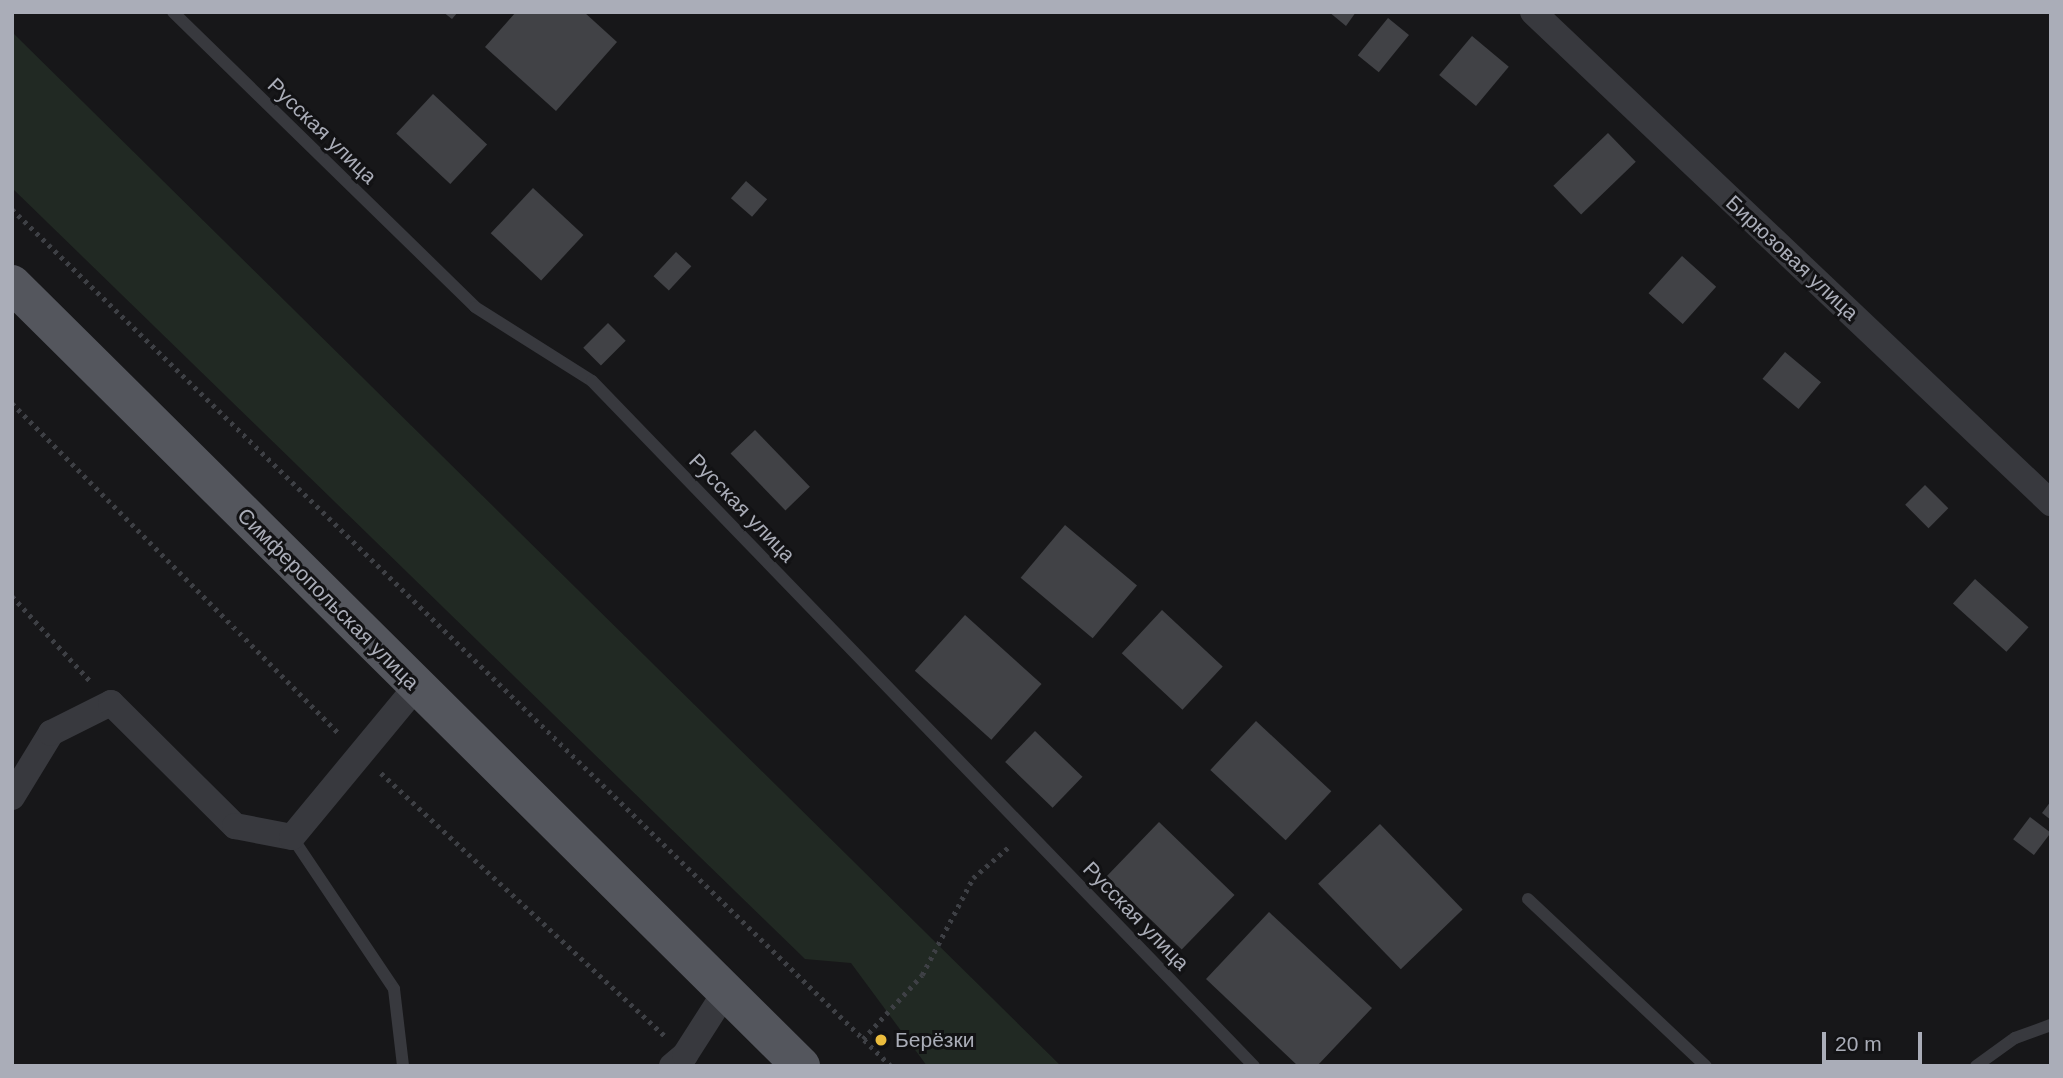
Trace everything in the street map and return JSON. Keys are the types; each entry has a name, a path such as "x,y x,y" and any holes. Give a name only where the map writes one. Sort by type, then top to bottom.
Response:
{"main road":[{"name":"Симферопольская улица","path":"12,284 801,1066"}],"street":[{"name":"Бирюзовая улица","path":"1533,12 2051,503"},
{"path":"12,797 51,733 111,703 235,826 292,837 416,687"},
{"path":"672,1066 685,1055 726,991"}],"lane":[{"name":"Русская улица","path":"173,12 475,307 592,381 1254,1066"},
{"path":"292,837 394,989 403,1066"},
{"path":"1528,899 1706,1066"},
{"path":"1976,1066 2015,1038 2051,1025"}],"path":[{"path":"12,209 891,1066"},
{"path":"12,596 111,703"},
{"path":"863,1038 922,975 973,878 1027,831"}],"shaded area":[{"path":"12,32 1061,1066 927,1066 851,963 805,959 12,188"}],"building":[{"path":"443,12 458,12 452,19"},
{"path":"516,12 584,12 617,42 556,111 485,47"},
{"path":"1329,12 1356,12 1346,26"},
{"path":"1388,18 1409,35 1379,72 1358,55"},
{"path":"1472,36 1509,67 1476,106 1439,75"},
{"path":"433,94 487,144 450,184 396,133"},
{"path":"1608,133 1636,162 1581,215 1553,186"},
{"path":"746,181 767,199 752,217 731,198"},
{"path":"533,188 583,235 541,280 491,233"},
{"path":"676,252 691,266 669,290 653,276"},
{"path":"1682,256 1716,287 1683,324 1649,293"},
{"path":"608,323 626,341 601,365 583,348"},
{"path":"1785,352 1821,382 1799,409 1763,379"},
{"path":"755,430 810,487 785,510 731,454"},
{"path":"1925,485 1948,508 1929,528 1905,505"},
{"path":"1065,525 1137,585 1093,638 1021,578"},
{"path":"1975,579 2029,627 2006,652 1953,604"},
{"path":"1162,610 1223,667 1182,710 1122,653"},
{"path":"965,615 1042,684 991,740 915,671"},
{"path":"1256,721 1331,791 1286,840 1210,770"},
{"path":"1035,731 1082,777 1053,808 1005,762"},
{"path":"2051,801 2051,820 2042,813"},
{"path":"2030,817 2051,833 2034,855 2013,839"},
{"path":"1159,822 1235,895 1182,950 1106,877"},
{"path":"1380,824 1463,910 1401,969 1318,884"},
{"path":"1269,912 1372,1008 1317,1066 1298,1066 1206,979"}],"place":[{"name":"Берёзки","path":"881,1040"}]}
